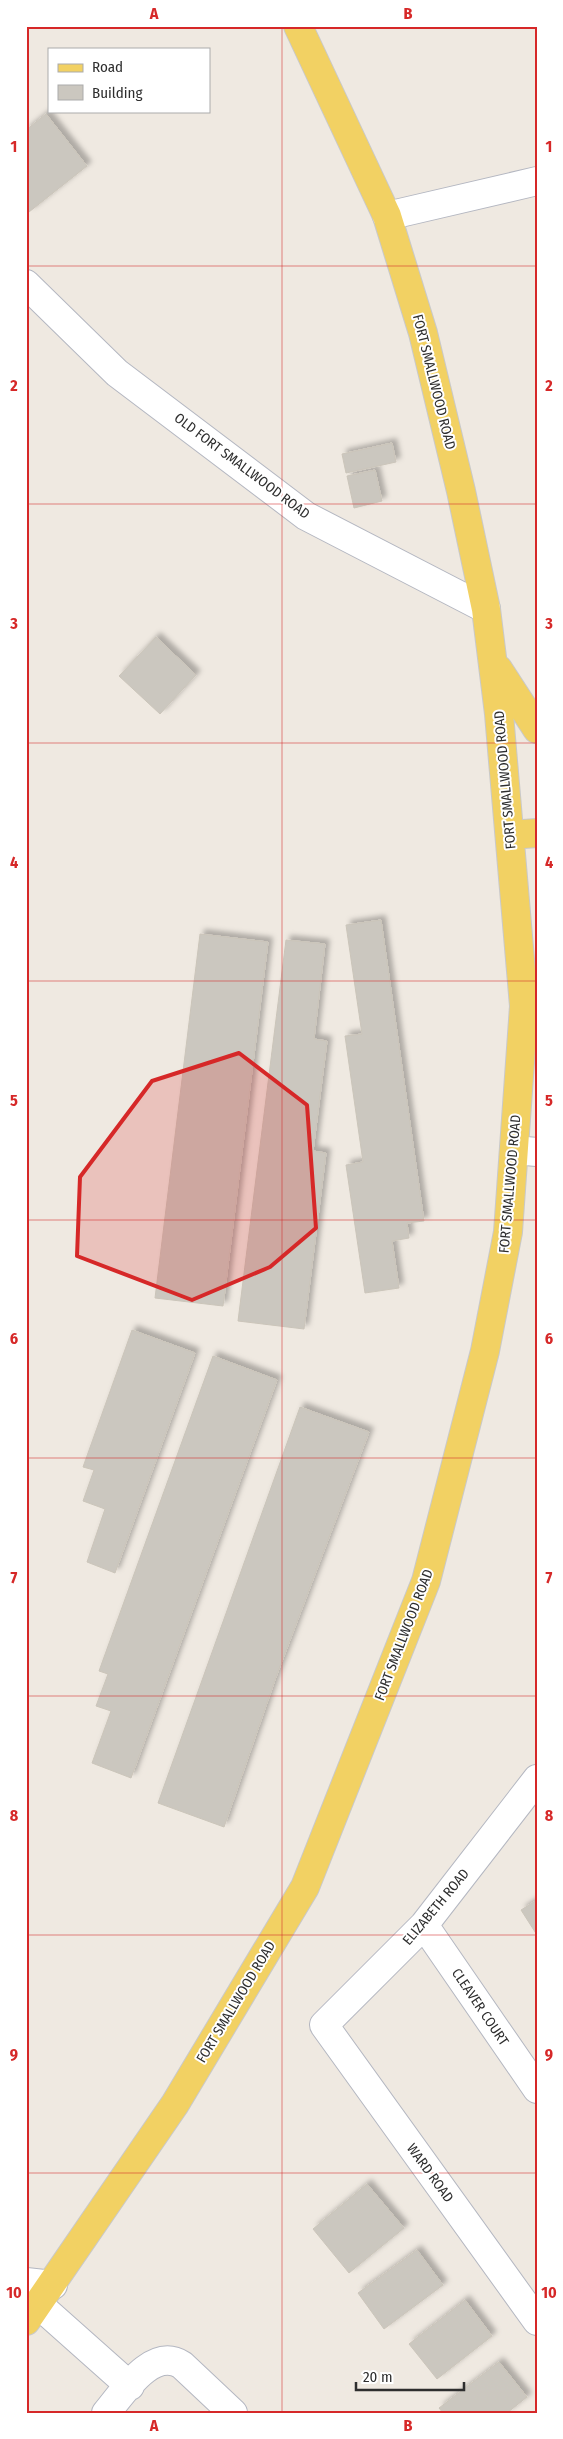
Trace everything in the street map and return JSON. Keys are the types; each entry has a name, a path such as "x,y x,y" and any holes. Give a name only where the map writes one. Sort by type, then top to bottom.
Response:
{"main road":[{"name":"FORT SMALLWOOD ROAD","path":"36,2298 175,2104 305,1887 426,1581 486,1351 508,1232 526,1151 524,834 492,660 486,609 462,491 423,333 388,216 298,26"},
{"path":"492,660 516,700 537,729"},
{"path":"524,1006 537,980"}],"street":[{"path":"388,216 537,181"},
{"name":"OLD FORT SMALLWOOD ROAD","path":"26,284 117,372 306,516 486,609"},
{"name":"ELIZABETH ROAD","path":"324,2026 424,1925 537,1779"},
{"name":"CLEAVER COURT","path":"424,1925 537,2089"},
{"name":"WARD ROAD","path":"324,2026 537,2321"},
{"path":"36,2298 130,2386"},
{"path":"106,2413 153,2364 165,2361 177,2362 234,2413"}],"highlighted area":[{"path":"239,1053 307,1105 316,1228 270,1267 192,1300 77,1256 80,1177 152,1081"}],"building":[{"path":"46,114 87,166 29,212 26,209 26,130"},
{"path":"392,443 396,462 346,473 342,454"},
{"path":"375,470 382,501 354,508 347,476"},
{"path":"156,637 196,675 160,714 119,676"},
{"path":"381,920 424,1221 407,1223 409,1238 392,1241 399,1288 365,1293 346,1165 363,1162 345,1036 362,1034 346,925"},
{"path":"200,934 268,942 223,1306 155,1298"},
{"path":"286,940 325,944 314,1039 327,1041 313,1151 326,1153 304,1329 238,1321"},
{"path":"132,1330 195,1353 115,1573 87,1562 105,1509 83,1501 94,1470 83,1467"},
{"path":"213,1356 277,1380 131,1778 92,1763 111,1711 96,1706 108,1674 99,1671"},
{"path":"300,1407 369,1432 276,1677 224,1827 158,1803"},
{"path":"537,1900 537,1935 521,1910"},
{"path":"367,2184 404,2228 349,2273 313,2229"},
{"path":"417,2250 443,2285 384,2329 358,2293"},
{"path":"465,2300 492,2336 437,2379 409,2344"},
{"path":"499,2362 527,2397 507,2413 443,2413 439,2408"}]}
